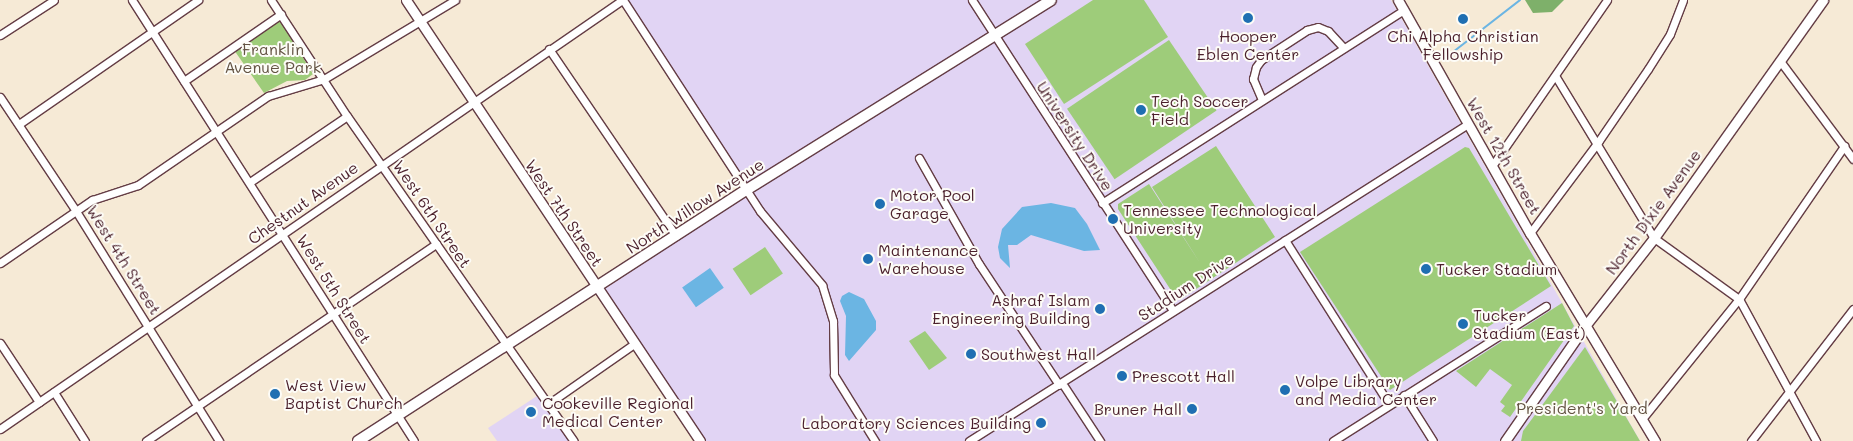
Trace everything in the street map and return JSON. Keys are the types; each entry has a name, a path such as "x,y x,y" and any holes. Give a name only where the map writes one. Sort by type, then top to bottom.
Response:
{"main road":[{"name":"North Willow Avenue","path":"358,441 507,347 746,190 1050,0"}],"street":[{"path":"0,36 54,0"},
{"name":"West 5th Street","path":"132,0 414,441"},
{"path":"19,124 198,0"},
{"name":"West 6th Street","path":"271,0 347,116 548,404 571,440"},
{"name":"West 7th Street","path":"406,0 700,441"},
{"path":"0,263 76,211 100,197 130,190 268,96 324,79 455,0"},
{"path":"622,0 772,228 800,255 822,285 833,321 834,374 875,441"},
{"name":"Chestnut Avenue","path":"0,429 622,0"},
{"name":"University Drive","path":"972,0 1173,311"},
{"name":"West 12th Street","path":"1398,0 1530,232 1656,441"},
{"path":"1492,166 1556,77 1607,0"},
{"path":"1530,232 1598,142 1670,34 1683,0"},
{"name":"North Dixie Avenue","path":"1505,441 1585,326 1654,238 1823,0"},
{"path":"1102,203 1404,10"},
{"path":"184,81 281,14"},
{"path":"1262,100 1253,79 1256,67 1262,60 1307,30 1318,27 1328,31 1344,48"},
{"path":"549,50 676,236"},
{"path":"1780,61 1853,159"},
{"path":"1556,77 1598,142 1654,238 1739,299 1816,441"},
{"name":"West 4th Street","path":"0,97 150,326 219,441"},
{"path":"250,182 347,116"},
{"name":"Stadium Drive","path":"969,441 1062,385 1173,311 1468,124"},
{"path":"1642,419 1739,299 1844,146"},
{"path":"919,158 979,264 1100,441"},
{"path":"1285,240 1389,404"},
{"path":"146,441 436,244"},
{"path":"1333,441 1546,306"},
{"path":"1752,441 1790,395 1853,309"},
{"path":"0,343 39,402"},
{"path":"548,404 634,344"},
{"path":"54,392 85,441"},
{"path":"1404,395 1433,441"}],"shaded area":[{"name":"Tennessee Technological University","path":"627,0 1391,0 1640,441 706,441 603,290 752,192"},
{"name":"Cookeville Regional Medical Center","path":"537,396 570,441 497,441 488,428"}],"green space":[{"name":"Tech Soccer Field","path":"1093,0 1144,0 1168,37 1064,104 1025,44"},
{"path":"1525,0 1564,0 1552,12 1533,13"},
{"name":"Franklin Avenue Park","path":"280,20 313,74 305,80 287,81 264,93 234,50"},
{"name":"Tech Soccer Field","path":"1169,40 1217,110 1115,179 1067,109"},
{"path":"1216,146 1275,237 1181,299 1176,298 1118,209 1118,204 1149,184 1200,263 1152,187"},
{"name":"Tucker Stadium","path":"1465,147 1469,148 1551,286 1390,390 1300,252"},
{"path":"765,247 783,274 751,295 733,269"},
{"path":"1562,303 1574,326 1510,417 1501,411 1505,406 1500,402 1512,385 1490,369 1476,387 1456,371"},
{"path":"925,331 947,358 929,370 909,341"},
{"name":"President's Yard","path":"1585,347 1640,441 1521,441 1523,431"}],"water":[{"path":"1051,203 1075,208 1087,224 1100,250 1084,251 1031,235 1017,245 1008,245 1010,268 1000,258 998,247 1002,229 1022,207"},
{"path":"710,268 724,288 696,307 682,288"},
{"path":"849,292 864,299 876,321 876,330 849,361 845,355 846,316 840,301 842,296"}],"waterway":[{"path":"1444,59 1520,0"}],"place":[{"name":"Hooper Eblen Center","path":"1248,18"},
{"name":"Chi Alpha Christian Fellowship","path":"1463,19"},
{"name":"Tech Soccer Field","path":"1141,110"},
{"name":"Motor Pool Garage","path":"880,204"},
{"name":"Tennessee Technological University","path":"1113,219"},
{"name":"Maintenance Warehouse","path":"868,259"},
{"name":"Tucker Stadium","path":"1426,269"},
{"name":"Ashraf Islam Engineering Building","path":"1100,309"},
{"name":"Tucker Stadium (East)","path":"1463,324"},
{"name":"Southwest Hall","path":"971,354"},
{"name":"Prescott Hall","path":"1122,376"},
{"name":"Volpe Library and Media Center","path":"1285,390"},
{"name":"West View Baptist Church","path":"275,394"},
{"name":"Bruner Hall","path":"1192,409"},
{"name":"Cookeville Regional Medical Center","path":"531,412"},
{"name":"Laboratory Sciences Building","path":"1041,423"}]}
